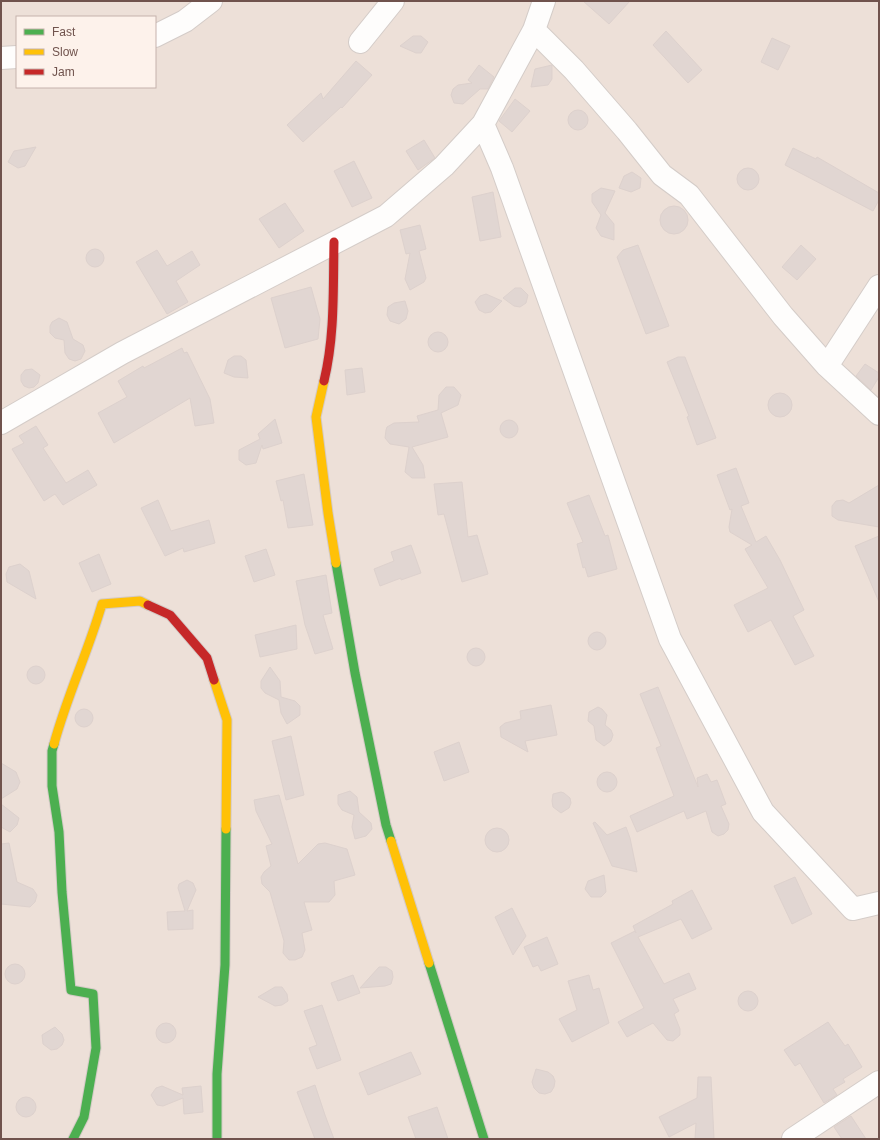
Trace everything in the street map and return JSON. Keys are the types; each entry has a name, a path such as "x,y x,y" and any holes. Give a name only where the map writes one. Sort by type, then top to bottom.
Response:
{"street":[{"path":"156,36 185,21 211,1"},
{"path":"360,42 393,1"},
{"path":"1,423 122,353 386,216 444,166 483,124 534,30 544,1"},
{"path":"534,30 574,70 627,131 662,175 689,195 783,316 827,366 879,414"},
{"path":"1,58 16,57"},
{"path":"483,124 502,168 670,639 763,812 853,909 879,903"},
{"path":"334,242 333,306 329,361 316,417 334,544 355,673 386,825 484,1139"},
{"path":"827,366 879,286"},
{"path":"73,1139 84,1117 96,1048 93,994 71,990 59,832 52,786 52,751 63,710 94,631 102,604 140,601 170,615 207,658 227,720 225,957 217,1074 217,1139"},
{"path":"793,1139 879,1082"}],"shaded area":[{"path":"1,1 879,1 879,1139 1,1139"}],"building":[{"path":"583,1 630,1 609,24"},
{"path":"666,31 702,70 688,83 653,45"},
{"path":"413,36 421,36 428,42 421,53 416,53 400,46"},
{"path":"772,38 790,46 778,70 761,62"},
{"path":"356,61 372,75 342,108 341,107 303,142 287,125 321,93 323,99"},
{"path":"479,65 494,77 488,89 480,89 463,104 454,103 451,95 453,89 458,85 472,83 468,80"},
{"path":"552,65 552,79 548,85 531,87 535,69"},
{"path":"515,99 530,111 512,132 499,121"},
{"path":"578,110 585,113 588,120 585,127 578,130 571,127 568,120 571,113"},
{"path":"424,140 435,158 418,170 406,151"},
{"path":"36,147 25,166 18,168 8,162 14,151"},
{"path":"793,148 816,159 817,157 879,193 879,200 873,211 785,165"},
{"path":"354,161 372,198 352,207 334,171"},
{"path":"748,168 756,171 759,179 756,187 748,190 740,187 737,179 740,171"},
{"path":"632,172 641,178 640,188 631,192 619,188 624,176"},
{"path":"601,188 615,191 605,213 614,224 614,240 601,236 596,228 601,215 592,202 592,194"},
{"path":"493,192 501,237 480,241 472,197"},
{"path":"285,203 304,231 279,248 259,219"},
{"path":"674,206 684,210 688,220 684,230 674,234 664,230 660,220 664,210"},
{"path":"420,225 426,249 419,251 426,278 424,282 410,290 405,279 410,253 406,254 400,230"},
{"path":"638,245 669,326 646,334 617,257 623,250"},
{"path":"801,245 816,259 797,280 782,267"},
{"path":"91,249 99,249 104,254 102,265 99,267 91,267 86,262 86,254"},
{"path":"157,250 167,266 192,251 200,265 176,281 188,302 167,314 136,262"},
{"path":"311,287 320,319 318,339 285,348 271,298"},
{"path":"515,288 521,288 528,295 526,303 520,307 514,306 503,298"},
{"path":"486,294 502,301 491,312 485,313 479,310 475,302 480,296"},
{"path":"405,301 408,311 406,319 399,324 390,321 387,315 388,307 394,303"},
{"path":"59,318 67,322 73,339 83,345 85,351 81,359 75,361 69,359 65,353 64,340 55,338 50,333 50,326 52,322"},
{"path":"438,332 445,335 448,342 445,349 438,352 431,349 428,342 431,335"},
{"path":"182,348 184,353 187,352 210,399 214,423 195,426 190,398 114,443 98,413 127,397 118,381 143,366 144,368"},
{"path":"234,356 241,356 246,360 248,378 234,377 224,373 228,360"},
{"path":"678,357 685,357 716,438 697,445 687,417 689,416 667,362"},
{"path":"865,364 879,373 879,377 871,390 856,376"},
{"path":"362,368 365,392 347,395 345,370"},
{"path":"32,369 40,375 38,383 34,387 29,388 24,386 21,381 21,375 25,370"},
{"path":"446,387 454,387 461,395 458,405 441,413 448,437 412,447 423,465 425,478 412,478 405,472 409,447 390,444 385,438 387,427 394,423 419,422 417,416 438,410 439,395"},
{"path":"780,393 785,394 791,400 791,410 785,416 780,417 775,416 769,410 768,405 769,400 775,394"},
{"path":"275,419 282,443 263,449 262,445 256,463 246,465 239,460 239,450 260,439 258,434"},
{"path":"509,420 515,423 518,429 515,435 509,438 503,435 500,429 503,423"},
{"path":"36,426 48,445 43,448 66,483 88,470 97,485 63,505 55,494 44,501 12,449 24,443 19,436"},
{"path":"736,468 749,503 741,506 756,542 766,536 780,560 804,610 793,616 814,656 795,665 771,620 748,632 734,605 768,588 745,549 752,545 730,532 729,527 732,509 730,510 717,475"},
{"path":"304,474 313,525 288,528 283,500 281,501 276,481"},
{"path":"462,482 468,537 477,535 488,574 462,582 444,514 438,515 434,484"},
{"path":"879,485 879,527 838,520 832,516 832,506 836,501 843,500 849,503"},
{"path":"589,495 605,536 608,535 617,569 588,577 585,567 583,568 577,544 583,542 567,503"},
{"path":"158,500 171,531 209,520 215,543 184,552 183,548 165,556 141,508"},
{"path":"879,536 879,602 855,546"},
{"path":"411,545 421,573 401,580 401,578 380,586 374,569 394,561 391,552"},
{"path":"266,549 275,575 254,582 245,556"},
{"path":"99,554 111,584 92,592 79,563"},
{"path":"20,564 29,571 36,599 7,582 6,574 9,567"},
{"path":"326,575 332,613 323,615 333,649 315,654 305,625 296,581"},
{"path":"296,625 297,649 260,657 255,635"},
{"path":"597,632 601,633 605,637 605,645 601,649 597,650 593,649 589,645 588,641 589,637 593,633"},
{"path":"476,648 482,651 485,657 482,663 476,666 470,663 467,657 470,651"},
{"path":"36,666 40,667 44,671 44,679 40,683 36,684 32,683 28,679 27,675 28,671 32,667"},
{"path":"270,667 280,681 281,697 295,701 300,706 300,715 287,724 281,713 279,700 265,693 261,688 261,681"},
{"path":"658,687 698,787 697,778 707,774 711,782 717,780 726,804 721,806 729,824 728,830 724,834 718,836 712,832 706,811 687,819 684,811 637,832 630,816 674,796 656,748 661,746 640,694"},
{"path":"551,705 557,735 525,741 528,752 501,737 500,727 505,723 521,719 520,711"},
{"path":"598,707 607,715 605,725 611,730 613,735 611,741 604,746 596,740 594,726 588,721 589,712"},
{"path":"84,709 90,712 93,718 90,724 84,727 78,724 75,718 78,712"},
{"path":"291,736 304,795 286,800 272,741"},
{"path":"459,742 469,772 444,781 434,752"},
{"path":"1,763 16,772 20,782 17,789 1,799"},
{"path":"607,772 614,775 617,782 614,789 607,792 600,789 597,782 600,775"},
{"path":"350,791 357,797 359,812 371,823 372,829 366,836 355,839 352,827 354,815 342,810 338,804 338,795"},
{"path":"561,792 570,798 571,803 569,808 561,813 553,807 552,801 553,794"},
{"path":"279,795 298,864 318,844 325,843 347,849 355,875 334,881 335,895 329,902 304,902 312,930 302,933 305,950 302,957 295,960 289,960 283,953 284,941 270,892 262,884 261,877 271,866 266,846 272,844 256,811 254,800"},
{"path":"1,804 19,818 17,825 10,832 1,827"},
{"path":"595,822 607,835 626,827 630,838 637,872 612,866 593,823"},
{"path":"497,828 505,832 509,840 505,848 497,852 489,848 485,840 489,832"},
{"path":"9,843 17,882 33,889 37,895 35,902 30,907 1,904 1,844"},
{"path":"604,875 606,892 601,897 591,897 585,889 588,881"},
{"path":"795,877 812,914 792,924 774,886"},
{"path":"187,880 193,883 196,890 187,911 193,910 193,929 168,930 167,912 185,911 178,888 179,884"},
{"path":"692,890 712,929 692,939 681,919 638,937 664,984 689,973 696,989 673,999 679,1011 674,1014 680,1029 680,1035 673,1041 667,1040 653,1023 627,1037 618,1022 644,1008 611,943 635,931 636,933 633,926 673,904 672,901"},
{"path":"512,908 526,936 513,955 495,917"},
{"path":"547,937 558,964 541,971 538,965 533,967 524,947"},
{"path":"15,964 22,967 25,974 22,981 15,984 8,981 5,974 8,967"},
{"path":"379,967 386,967 392,971 393,977 391,984 385,986 360,988"},
{"path":"353,975 360,993 338,1001 331,983"},
{"path":"589,975 593,990 599,988 609,1023 572,1042 559,1019 577,1010 568,981"},
{"path":"275,987 282,987 287,994 288,1001 282,1005 275,1006 258,997"},
{"path":"748,991 755,994 758,1001 755,1008 748,1011 741,1008 738,1001 741,994"},
{"path":"322,1005 341,1060 317,1069 309,1048 317,1045 304,1011"},
{"path":"828,1022 845,1046 848,1044 862,1067 843,1079 845,1082 833,1089 837,1095 824,1103 800,1063 795,1066 784,1050"},
{"path":"166,1023 173,1026 176,1033 173,1040 166,1043 159,1040 156,1033 159,1026"},
{"path":"55,1027 62,1034 64,1040 62,1045 57,1049 51,1050 43,1044 42,1035"},
{"path":"411,1052 421,1074 368,1095 359,1073"},
{"path":"536,1069 548,1072 553,1076 555,1081 551,1092 545,1094 539,1093 534,1088 532,1082"},
{"path":"698,1077 711,1077 714,1139 695,1139 696,1123 669,1137 659,1117 697,1098"},
{"path":"315,1085 334,1139 315,1139 297,1092"},
{"path":"162,1086 183,1095 182,1088 201,1086 203,1112 184,1114 183,1098 163,1106 157,1105 151,1095 156,1088"},
{"path":"26,1097 33,1100 36,1107 33,1114 26,1117 19,1114 16,1107 19,1100"},
{"path":"437,1107 448,1139 416,1139 408,1117"},
{"path":"851,1116 866,1139 842,1139 834,1127"}],"traffic: fast":[{"path":"336,563 355,673 386,825 391,841"},
{"path":"54,744 52,751 52,786 59,832 62,892 71,990 93,994 96,1048 84,1117 73,1139"},
{"path":"217,1139 217,1074 225,965 226,829"},
{"path":"429,963 484,1139"}],"traffic: slow":[{"path":"324,381 316,417 336,563"},
{"path":"54,744 102,604 140,601 148,605"},
{"path":"214,680 227,720 226,829"},
{"path":"391,841 429,963"}],"traffic: jam":[{"path":"324,381 328,364 332,329 334,242"},
{"path":"148,605 170,615 207,658 214,680"}]}
